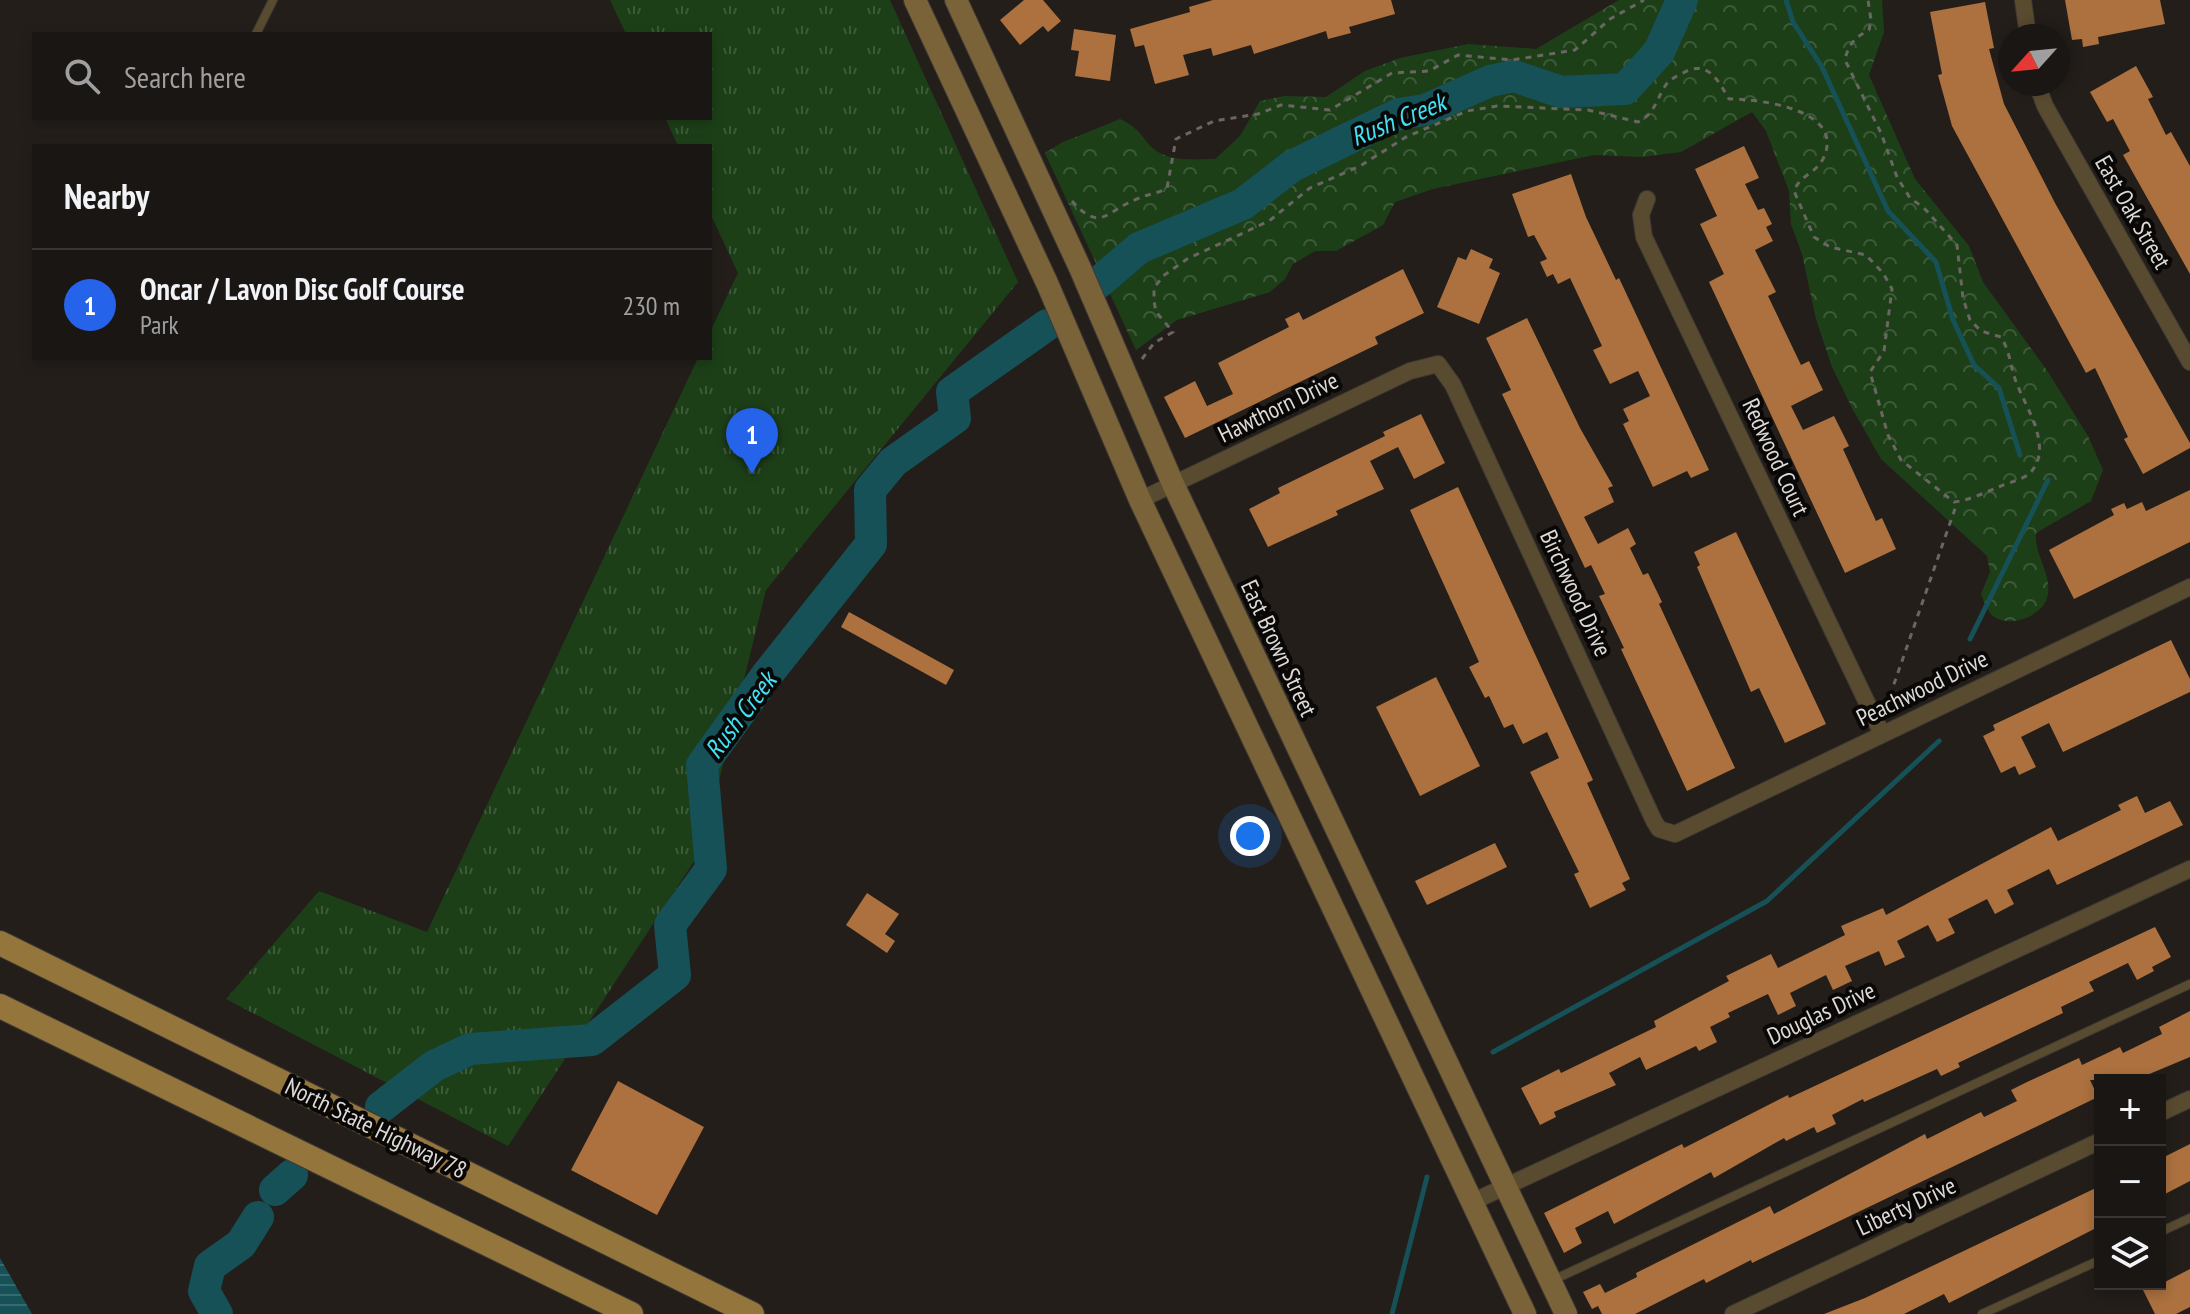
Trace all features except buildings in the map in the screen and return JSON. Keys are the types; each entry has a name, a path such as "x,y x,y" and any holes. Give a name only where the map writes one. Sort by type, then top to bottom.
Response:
{"main road":[{"path":"915,0 1047,283 1140,500 1525,1314"},
{"name":"East Brown Street","path":"956,0 1080,268 1173,484 1566,1314"},
{"path":"1252,737 1285,721"},
{"name":"North State Highway 78","path":"0,943 752,1314"},
{"path":"0,1006 631,1314"}],"street":[{"path":"2023,0 2026,24"},
{"name":"East Oak Street","path":"2041,96 2190,362"},
{"name":"Redwood Court","path":"1647,199 1641,215 1644,237 1882,734"},
{"name":"Hawthorn Drive","path":"1140,500 1410,371 1438,364"},
{"name":"Birchwood Drive","path":"1438,364 1457,394 1654,821 1659,829 1675,834"},
{"name":"Peachwood Drive","path":"1675,834 2190,587"},
{"name":"Douglas Drive","path":"1472,1202 2190,869"},
{"path":"2166,1110 2190,1099"},
{"name":"Liberty Drive","path":"1733,1314 2094,1144"}],"lane":[{"path":"257,32 273,0"},
{"path":"1550,1282 2190,984"},
{"path":"2166,1229 2190,1218"},
{"path":"1982,1314 2094,1263"}],"path":[{"path":"1066,191 1081,212 1095,219 1103,218 1139,197 1167,188 1176,139 1188,131 1281,105 1330,110 1392,73 1429,71 1458,55 1512,60 1575,50 1610,19 1644,0"},
{"path":"1868,0 1869,30 1847,48 1845,60 1881,133 1890,166 1910,198 1924,208 1957,245 1963,298 1970,320 1981,331 2001,337 2009,349 2013,376 2034,418 2038,454 2031,472 1957,502 1888,705 1872,715"},
{"path":"1141,365 1142,354 1173,332 1156,312 1154,288 1163,276 1187,259 1269,221 1310,188 1360,166 1406,137 1467,111 1497,106 1588,110 1638,122 1648,117 1670,80 1688,69 1707,69 1717,77 1729,99 1773,104 1815,118 1823,127 1828,143 1815,170 1799,180 1794,191 1799,207 1814,237 1830,247 1866,255 1883,273 1892,289 1884,351 1870,372 1888,435 1901,460 1957,502"}],"green space":[{"path":"610,0 890,0 1018,282 766,590 702,849 508,1146 226,999 319,891 427,932 697,360 712,360 712,328 738,273 712,217 712,144 677,144 666,120 712,120 712,32 625,32"},
{"path":"1619,0 1882,0 1884,32 1869,75 1915,179 1969,246 1983,282 2048,372 2088,436 2103,470 2091,501 2036,533 2048,594 2040,609 2033,614 2017,621 2008,621 1991,614 1981,594 1990,572 1987,556 1881,459 1853,410 1832,367 1816,319 1802,254 1791,224 1789,191 1766,131 1752,112 1681,152 1642,157 1594,155 1433,189 1395,202 1383,225 1336,251 1315,251 1293,264 1285,279 1270,292 1177,320 1136,350 1045,153 1061,143 1120,119 1134,127 1164,155 1215,159 1240,136 1260,101 1284,96 1326,97 1365,71 1400,58 1468,44 1536,49"}],"water":[{"path":"0,1258 32,1314 0,1314"}],"waterway":[{"name":"Rush Creek","path":"1098,283 1139,248 1243,204 1292,166 1399,114 1425,110 1490,81 1514,76 1561,92 1625,89 1659,52 1682,0"},
{"path":"1786,0 1793,22 1822,67 1888,211 1936,262 1953,320 1974,365 1999,388 2020,455"},
{"name":"Rush Creek","path":"381,1107 434,1066 470,1049 592,1040 675,975 670,925 711,869 702,765 766,676 871,544 870,490 893,462 955,418 952,392 1047,325"},
{"path":"1970,639 2048,480"},
{"path":"1493,1052 1767,901 1939,741"},
{"name":"Rush Creek","path":"275,1190 292,1175"},
{"path":"1392,1314 1427,1177"},
{"name":"Rush Creek","path":"217,1314 204,1291 210,1266 241,1244 258,1217"}],"place":[{"name":"Oncar / Lavon Disc Golf Course","path":"752,474"}]}
